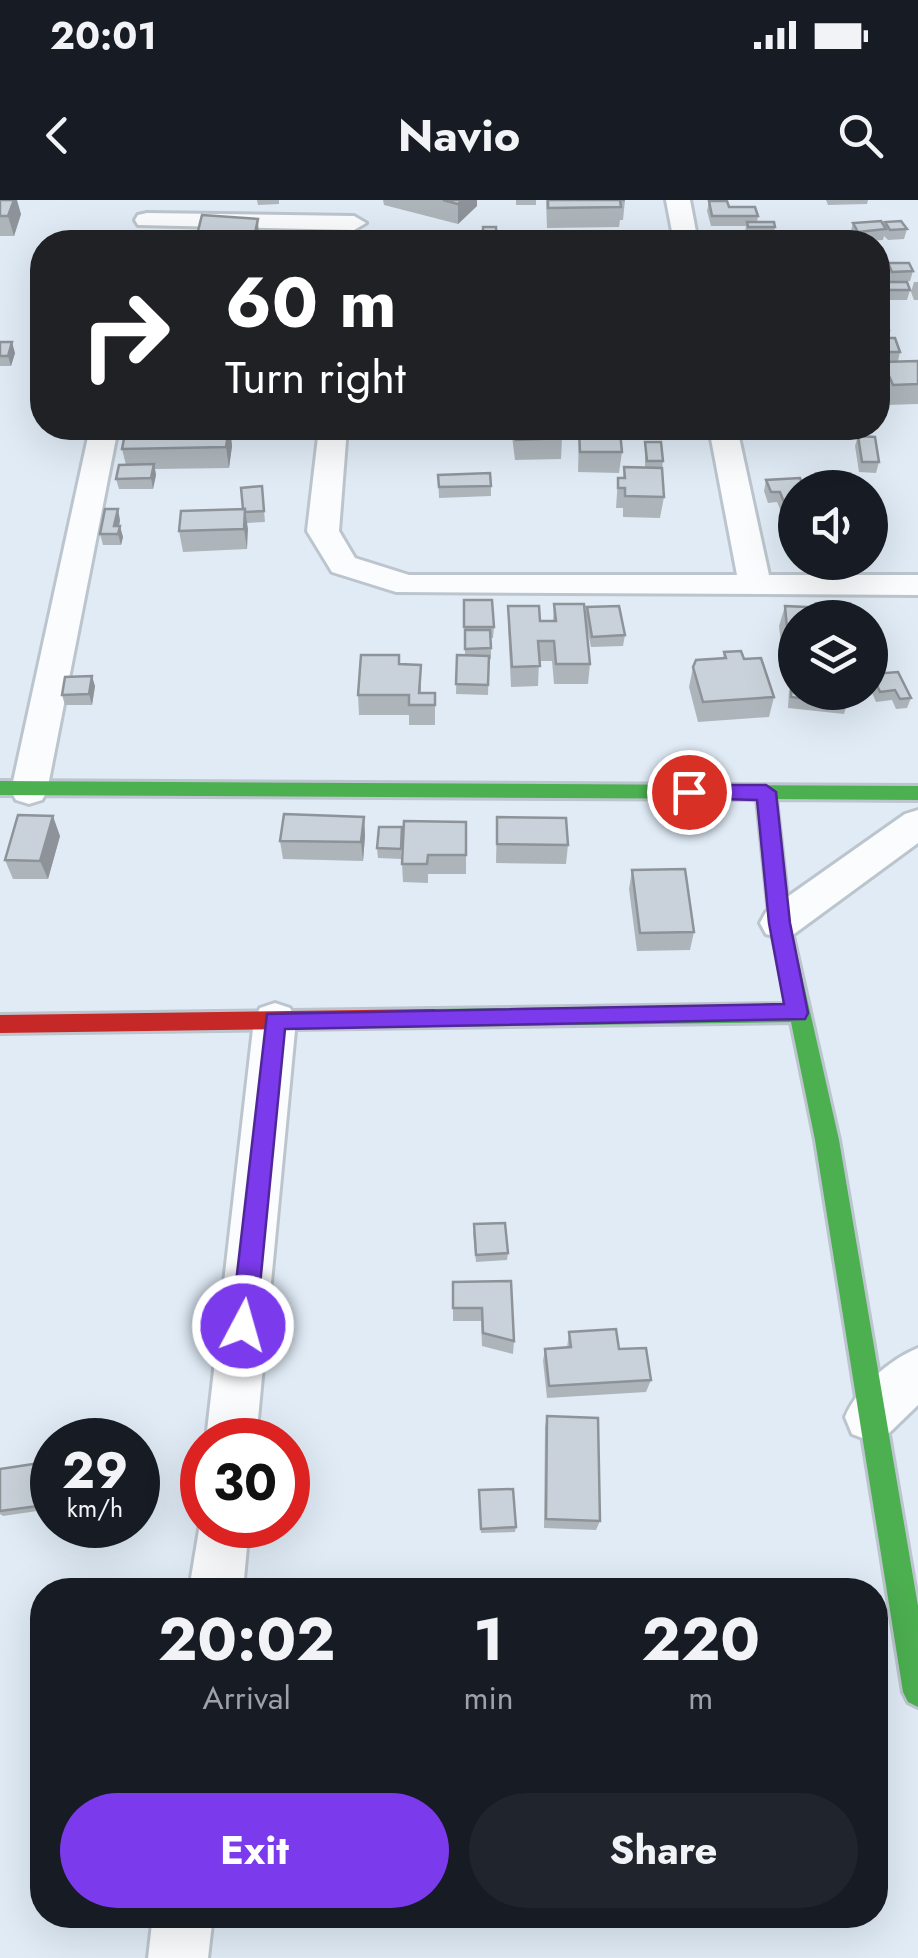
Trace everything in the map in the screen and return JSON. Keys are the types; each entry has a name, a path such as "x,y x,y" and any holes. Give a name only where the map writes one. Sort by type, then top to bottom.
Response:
{"street":[{"path":"678,200 684,230"},
{"path":"147,221 354,222"},
{"path":"101,440 15,789 918,793"},
{"path":"333,440 323,532 343,565 406,585 918,585"},
{"path":"725,440 755,585"},
{"path":"766,792 780,923 826,1140 918,1692"},
{"path":"780,923 918,824"},
{"path":"0,1024 797,1013"},
{"path":"234,1418 274,1020"},
{"path":"870,1418 918,1372"},
{"path":"217,1578 221,1548"},
{"path":"178,1958 181,1928"}],"building":[{"path":"0,200 14,200 8,216 0,216"},
{"path":"548,200 620,200 621,207 548,208"},
{"path":"709,201 727,201 729,207 755,207 758,216 712,216"},
{"path":"202,215 258,219 256,230 198,230"},
{"path":"881,221 886,229 857,230 853,223"},
{"path":"901,221 907,229 890,230 885,222"},
{"path":"747,222 774,222 775,227 748,227"},
{"path":"890,263 909,263 913,271 892,272"},
{"path":"890,282 907,282 910,290 890,290"},
{"path":"890,338 895,338 900,352 890,352"},
{"path":"0,342 12,342 8,356 0,356"},
{"path":"918,361 918,384 893,385 890,362"},
{"path":"124,440 227,440 226,447 122,449"},
{"path":"579,440 621,440 622,452 580,452"},
{"path":"859,440 875,440 879,462 862,462"},
{"path":"645,442 661,442 663,461 647,461"},
{"path":"154,464 151,478 116,479 119,465"},
{"path":"624,467 662,468 664,497 625,496 625,488 618,488 618,478 625,478"},
{"path":"490,473 491,486 439,487 438,475"},
{"path":"778,479 778,492 771,492 766,480"},
{"path":"262,486 264,511 245,512 241,488"},
{"path":"105,509 118,509 114,526 120,526 118,534 100,534"},
{"path":"245,509 244,529 179,531 181,511"},
{"path":"464,600 492,600 494,627 464,627"},
{"path":"554,604 584,604 590,664 556,664 554,641 538,641 540,666 512,667 508,606 539,606 540,621 556,621"},
{"path":"619,606 625,635 592,637 587,607"},
{"path":"465,630 490,630 491,648 465,649"},
{"path":"741,651 744,659 761,658 774,697 703,702 693,667 696,660 726,658 724,652"},
{"path":"361,655 399,655 399,664 421,665 419,693 435,693 435,705 409,705 409,695 358,695"},
{"path":"457,655 489,656 488,685 456,684"},
{"path":"898,672 911,698 900,699 895,690 888,691 888,673"},
{"path":"92,676 89,694 62,695 65,677"},
{"path":"284,814 364,817 361,842 280,841"},
{"path":"18,815 53,816 40,861 5,860"},
{"path":"497,817 566,818 568,845 497,844"},
{"path":"404,821 466,822 466,855 428,855 427,864 402,864"},
{"path":"379,827 402,827 401,849 377,848"},
{"path":"685,869 694,932 640,933 632,870"},
{"path":"505,1223 508,1253 476,1255 474,1224"},
{"path":"511,1281 514,1341 483,1333 482,1308 453,1308 453,1282"},
{"path":"616,1329 619,1349 646,1348 651,1380 549,1386 545,1349 571,1347 569,1332"},
{"path":"547,1416 598,1418 600,1521 546,1519"},
{"path":"30,1464 30,1507 0,1511 0,1469"},
{"path":"513,1489 516,1527 481,1529 479,1490"}],"traffic: fast":[{"path":"0,788 918,793"},
{"path":"766,793 780,923 827,1140 918,1692"},
{"path":"434,1018 797,1013"}],"traffic: jam":[{"path":"0,1024 434,1018"}],"route":[{"path":"243,1326 274,1020 797,1013 780,923 766,792 689,792"}]}
